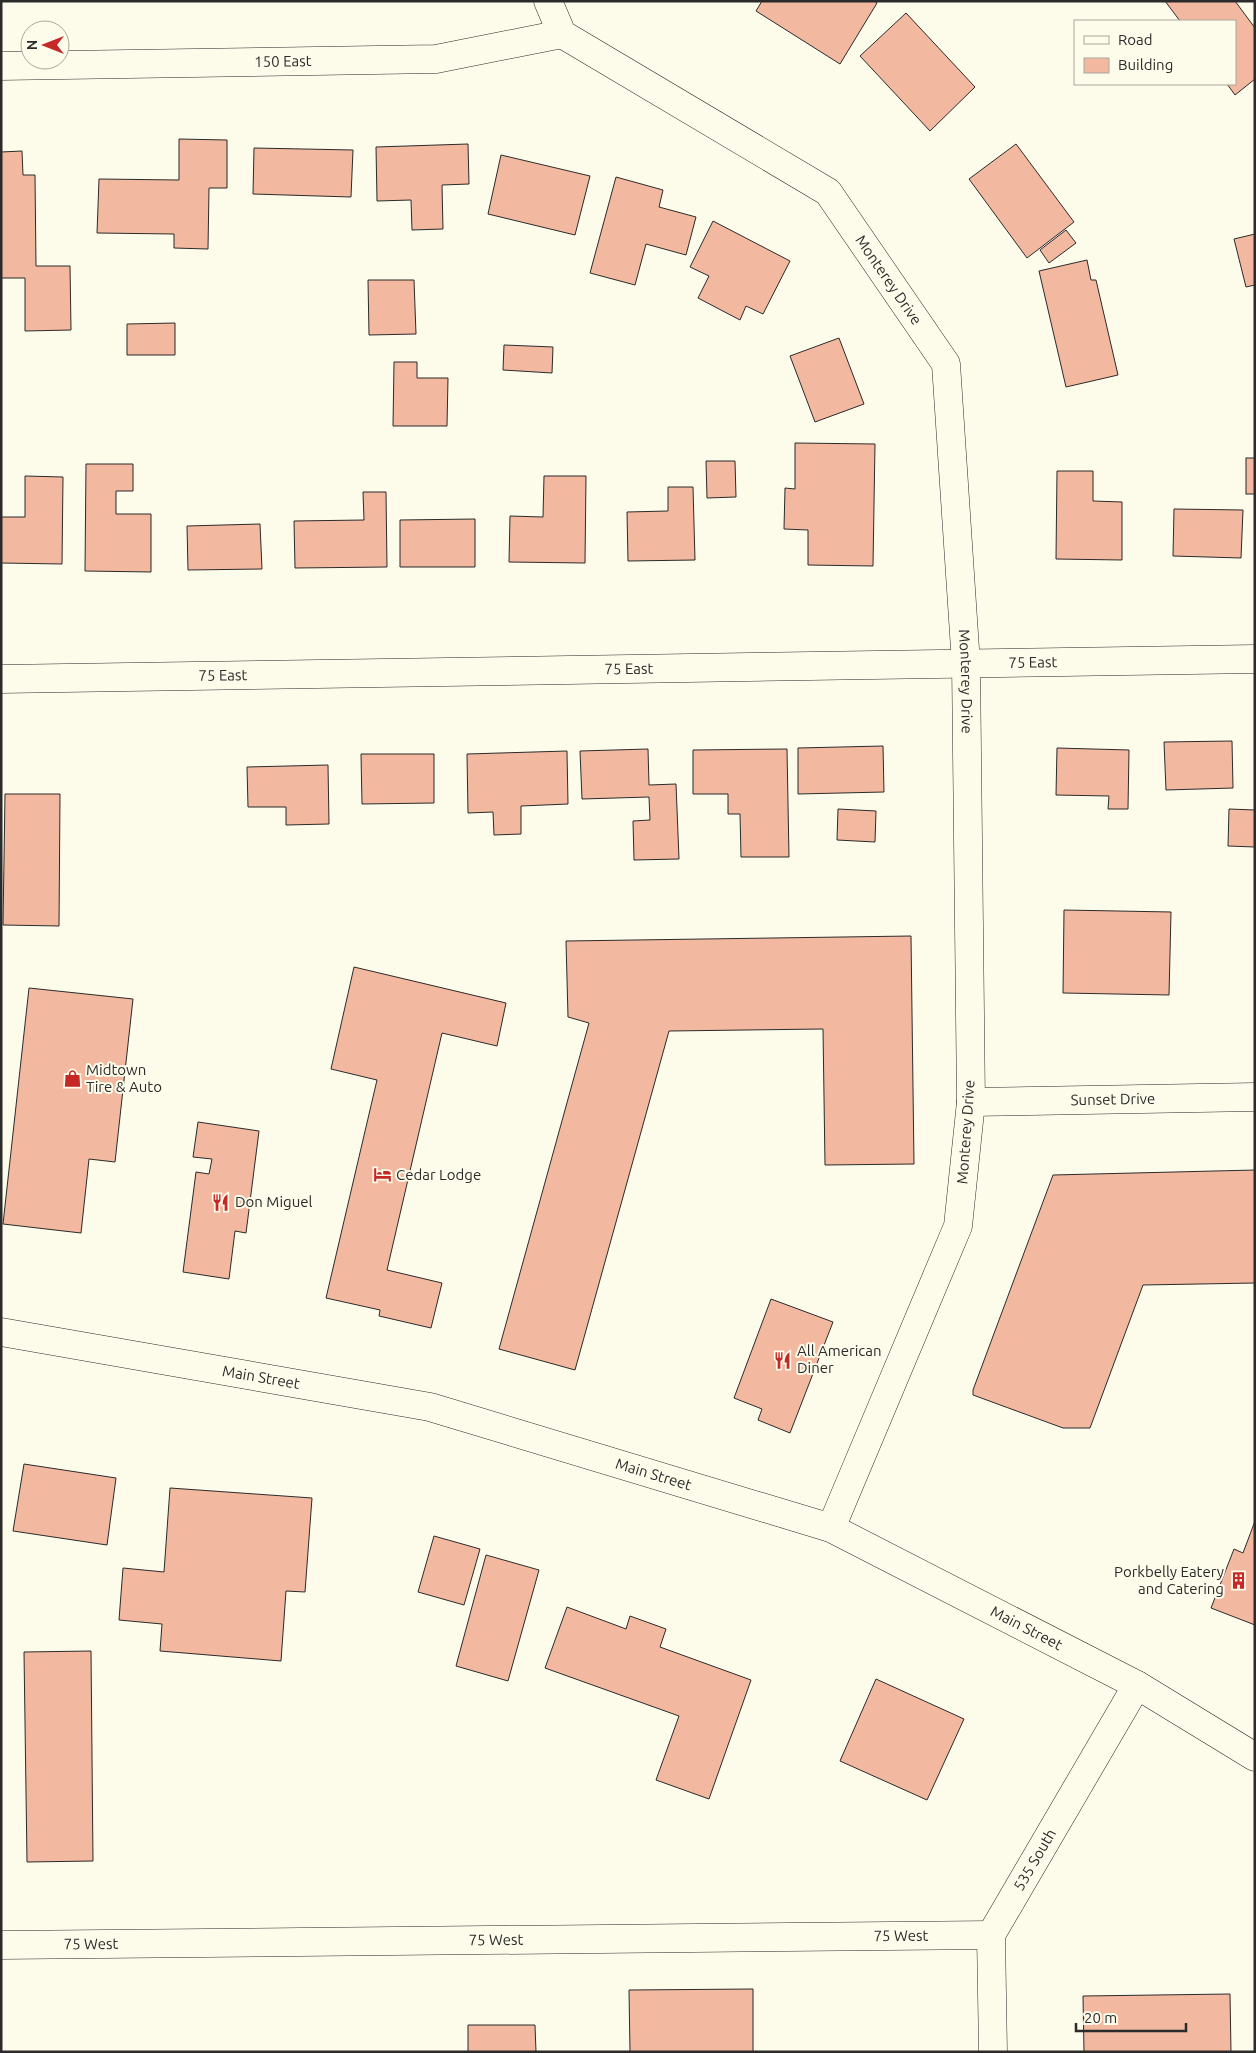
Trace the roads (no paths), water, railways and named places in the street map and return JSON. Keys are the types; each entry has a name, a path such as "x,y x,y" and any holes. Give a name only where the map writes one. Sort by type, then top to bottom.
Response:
{"street":[{"path":"548,1 562,34"},
{"name":"150 East","path":"1,66 436,59 562,34"},
{"name":"Monterey Drive","path":"562,34 828,192 946,364 966,664 971,1102 958,1226 831,1528"},
{"name":"75 East","path":"1,679 1255,659"},
{"name":"Sunset Drive","path":"971,1102 1255,1098"},
{"name":"Main Street","path":"1,1332 430,1407 831,1528 1137,1685 1255,1757"},
{"name":"535 South","path":"991,1935 1137,1685"},
{"path":"991,1935 993,2052"},
{"name":"75 West","path":"1,1945 991,1935"}],"place":[{"name":"Midtown Tire & Auto","path":"72,1079"},
{"name":"Cedar Lodge","path":"382,1175"},
{"name":"Don Miguel","path":"221,1202"},
{"name":"All American Diner","path":"783,1360"},
{"name":"Porkbelly Eatery and Catering","path":"1238,1581"}]}
